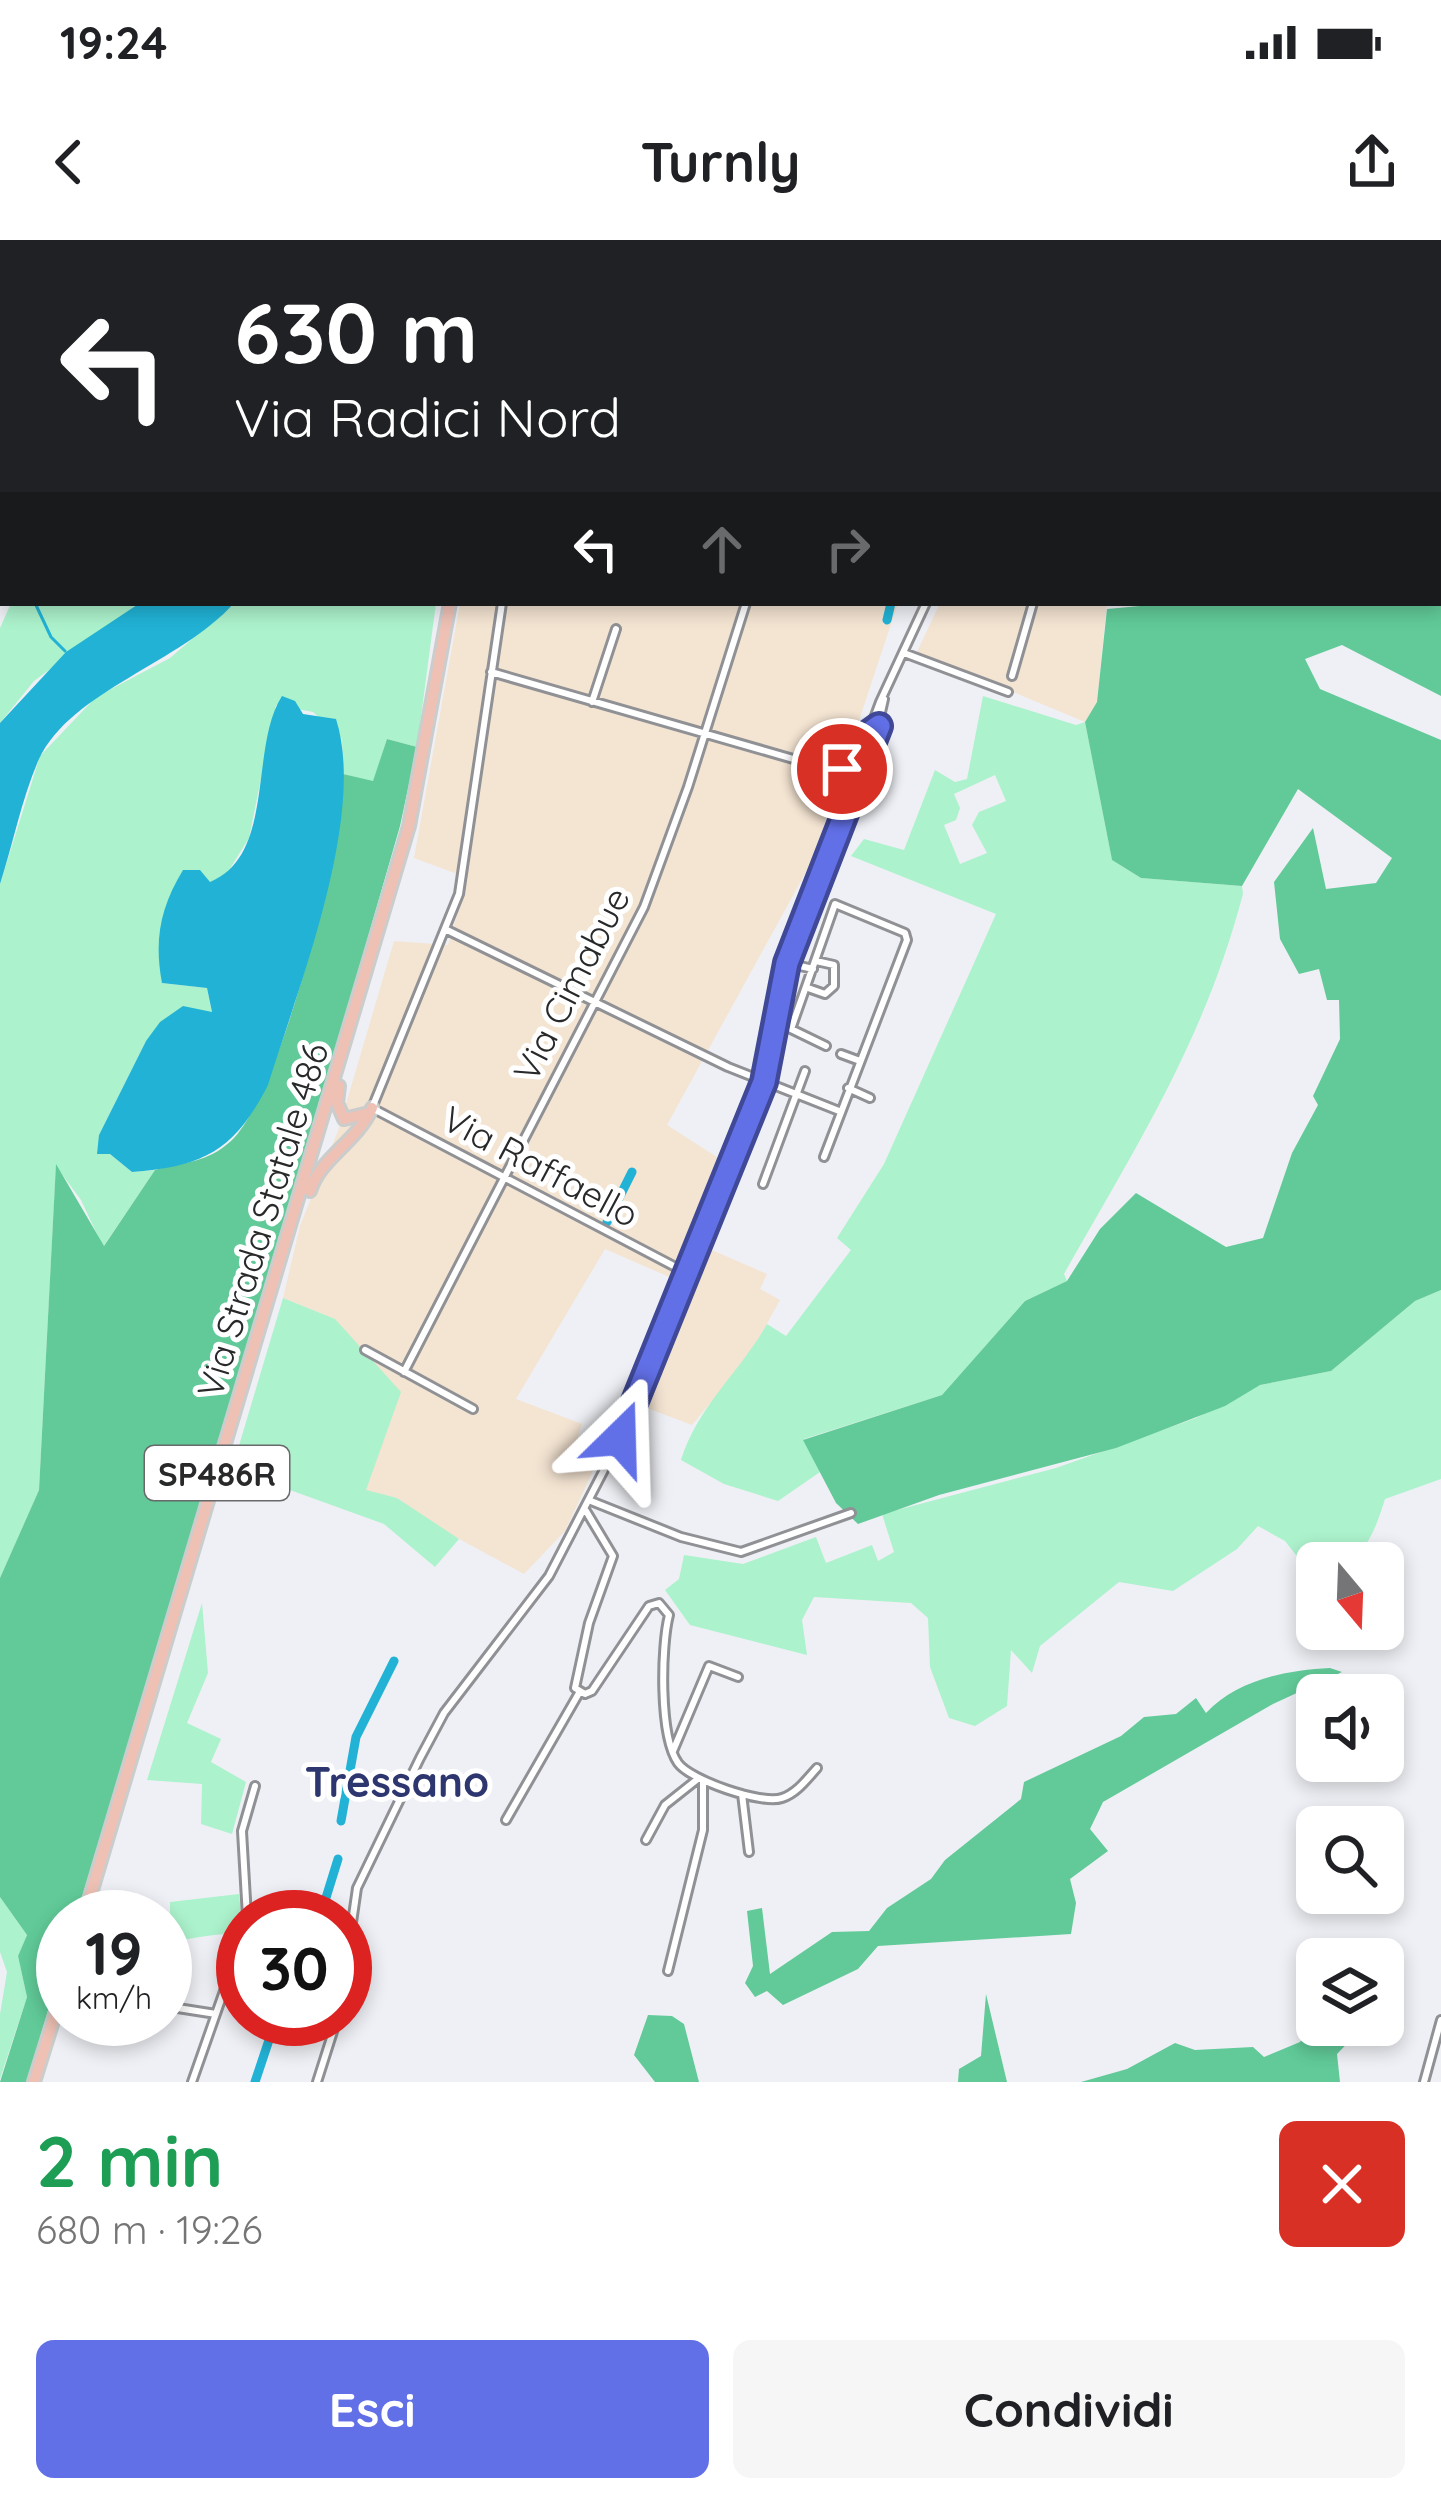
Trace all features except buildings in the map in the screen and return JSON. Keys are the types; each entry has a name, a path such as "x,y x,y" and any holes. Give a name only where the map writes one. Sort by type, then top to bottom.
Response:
{"main road":[{"name":"Via Strada Statale 486","path":"93,1890 409,826 449,606"},
{"path":"350,1029 338,1113 351,1122 372,1108"},
{"path":"292,1232 317,1173 361,1133 372,1108"},
{"path":"34,2082 45,2046"}],"street":[{"path":"372,1108 459,894 501,606"},
{"name":"Via Cimabue","path":"404,1372 644,907 705,737 745,606"},
{"path":"358,1890 444,1713 521,1616 591,1501 764,1082 787,963 868,734 925,606"},
{"path":"1012,676 1032,606"},
{"path":"592,702 616,629"},
{"path":"904,653 1008,692"},
{"path":"490,672 828,769 858,763"},
{"path":"811,893 860,780 884,700"},
{"path":"868,734 890,722 883,710"},
{"path":"828,769 846,795"},
{"path":"824,1157 907,935 835,904 791,1029 826,1046"},
{"path":"447,930 764,1082 839,1111"},
{"path":"787,963 834,964 834,986 825,994 808,988"},
{"path":"841,1054 860,1061"},
{"path":"763,1184 805,1071"},
{"path":"848,1088 870,1098"},
{"name":"Via Raffaello","path":"372,1108 685,1272"},
{"path":"365,1350 472,1409"},
{"path":"591,1501 681,1537 741,1552 851,1513"},
{"path":"580,1693 574,1677 613,1556 601,1528 586,1511"},
{"path":"506,1820 580,1693 592,1690 650,1606 665,1606 669,1615 662,1650 673,1752 681,1768 742,1794 785,1798 817,1768"},
{"path":"673,1752 709,1666 738,1677"},
{"path":"646,1840 665,1804 701,1779"},
{"path":"668,1971 703,1830 701,1779"},
{"path":"245,1890 242,1831 255,1786"},
{"path":"742,1794 748,1852"},
{"path":"192,2010 216,2014 192,2082"},
{"path":"1424,2082 1441,2020"},
{"path":"317,2082 328,2046"}],"shaded area":[{"path":"459,606 897,606 813,859 667,1125 723,1161 691,1241 767,1274 760,1289 780,1300 748,1358 692,1425 639,1405 690,1286 605,1249 516,1399 582,1424 577,1440 601,1454 565,1531 524,1574 437,1527 397,1498 366,1491 351,1340 335,1319 283,1298 300,1226 338,1131 394,941 448,945 468,878 414,858"},
{"path":"939,606 1107,606 1097,702 1085,722 917,652"}],"green space":[{"path":"10,606 136,606 34,681 0,723 0,628"},
{"path":"231,606 436,606 417,747 387,739 373,782 343,774 342,739 313,712 276,705 249,838 226,875 210,882 162,983 207,988 212,1013 146,1041 99,1135 110,1154 132,1172 155,1170 103,1247 81,1200 56,1166 39,1490 0,1578 0,884 40,756 96,697 170,658"},
{"path":"1441,606 1441,696 1342,645 1305,659 1320,689 1441,740 1441,1290 1415,1301 1331,1371 1260,1385 1225,1406 1116,1448 939,1495 858,1524 836,1503 803,1440 942,1395 1025,1301 1067,1281 1100,1229 1136,1193 1226,1247 1263,1238 1292,1153 1318,1105 1313,1096 1340,1039 1339,1000 1327,1000 1319,969 1299,974 1280,939 1274,882 1313,828 1326,889 1376,883 1392,858 1298,789 1242,886 1141,878 1112,860 1085,722 1097,702 1107,609"},
{"path":"983,696 1076,725 1085,722 1112,860 1141,878 1242,886 1243,894 1189,1044 1064,1274 1067,1281 1025,1301 942,1395 804,1439 820,1472 778,1501 724,1484 681,1460 697,1423 767,1324 786,1336 851,1250 837,1238 884,1164 996,914 851,856 864,839 904,850 935,770 955,782 967,779","holes":["995,775 1006,801 979,812 972,825 987,853 960,864 944,825 956,820 960,808 954,794"]},
{"path":"387,739 417,747 400,826 265,1295 84,1890 36,1890 38,2046 27,2082 0,2082 27,1997 18,1956 27,1935 0,1897 0,1578 39,1490 56,1164 104,1246 155,1170 204,1158 231,1141 269,1075 306,967 333,855 343,774 373,781"},
{"path":"1441,1290 1441,1479 1385,1499 1367,1542 1296,1542 1296,1555 1285,1541 1258,1526 1237,1549 1173,1591 1119,1582 1040,1646 1032,1673 1011,1650 1007,1706 975,1726 949,1718 930,1667 928,1618 911,1603 814,1597 802,1620 807,1655 690,1625 665,1590 679,1579 684,1555 743,1564 816,1537 826,1563 872,1545 878,1561 894,1552 882,1514 1056,1468 1196,1418 1260,1385 1331,1371 1415,1301"},
{"path":"283,1298 335,1319 401,1392 366,1490 397,1498 459,1539 435,1567 384,1524 232,1469"},
{"path":"202,1603 208,1673 187,1723 221,1739 211,1762 246,1782 232,1834 201,1824 202,1784 147,1780"},
{"path":"1330,1668 1342,1672 1296,1674 1296,1693 1103,1802 1090,1829 1108,1851 1070,1879 1076,1903 1071,1934 878,1946 858,1969 783,2005 767,1991 755,1997 745,1983 753,1966 747,1911 762,1908 770,1974 832,1932 869,1931 887,1908 931,1879 945,1860 1021,1799 1024,1782 1121,1736 1144,1717 1176,1714 1196,1698 1206,1713 1247,1685 1296,1671"},
{"path":"0,1897 27,1935 18,1956 27,1997 0,2079 0,2014 7,1972 0,1952"},
{"path":"216,1897 216,1935 192,1938 192,1899"},
{"path":"986,1994 1007,2082 958,2082 959,2069 981,2056"},
{"path":"648,2015 672,2016 684,2024 699,2082 655,2082 634,2055"},
{"path":"1175,2043 1195,2050 1253,2047 1264,2057 1296,2044 1345,2046 1337,2054 1340,2082 1081,2082 1127,2069"}],"water":[{"path":"135,606 231,606 186,643 101,695 55,735 33,774 0,884 0,723 66,652"},
{"path":"282,696 295,701 303,714 336,719 343,759 336,852 296,1001 268,1085 243,1126 198,1159 132,1172 110,1154 97,1154 99,1135 146,1041 160,1022 183,1006 212,1012 207,988 162,983 159,938 164,911 183,870 200,870 210,882 231,868 244,849 253,825 272,718"}],"waterway":[{"path":"36,606 51,637 65,651"},
{"path":"887,620 890,606"},
{"path":"607,1222 632,1172"},
{"path":"341,1821 356,1737 394,1661"},
{"path":"328,1890 338,1859"},
{"path":"255,2082 267,2046"}],"district":[{"name":"Tressano","path":"397,1781"}],"route":[{"path":"620,1438 714,1195 764,1082 787,963 879,726 868,734 858,763 842,769"}]}
